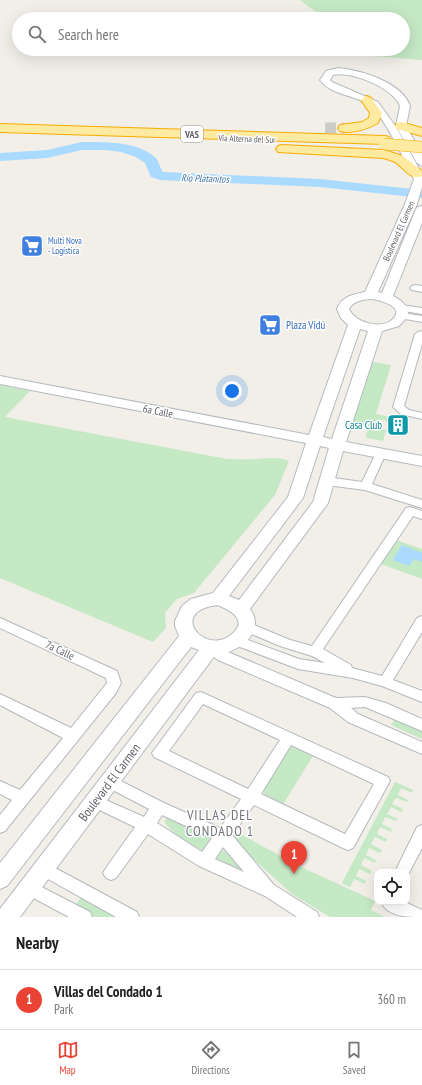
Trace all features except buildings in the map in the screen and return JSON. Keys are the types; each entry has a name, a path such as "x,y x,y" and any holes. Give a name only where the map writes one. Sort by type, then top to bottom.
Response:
{"highway":[{"path":"344,128 365,125 374,120 376,113 362,98"},
{"path":"401,126 422,132"},
{"name":"Vía Alterna del Sur","path":"0,128 422,144"},
{"path":"118,132 160,128 325,128"},
{"name":"Vía Alterna del Sur","path":"0,132 384,142 422,147"},
{"path":"144,136 201,144 378,153 399,159 419,173"}],"main road":[{"path":"348,71 361,74 394,91 403,101 406,110 401,126 419,173 379,107 331,85 325,80 326,77 334,73 348,71"},
{"path":"362,98 376,92 383,84"},
{"name":"Boulevard El Carmen","path":"386,298 417,206 419,173"},
{"name":"Boulevard El Carmen","path":"370,295 417,206"},
{"path":"370,295 386,298 398,304 401,312 396,323 383,327 376,328 355,324 344,315 342,310 344,305 354,298 370,295"},
{"path":"218,599 295,498 355,324"},
{"path":"241,609 320,502 337,445 376,328"},
{"name":"6a Calle","path":"0,380 422,461"},
{"path":"218,599 232,603 241,609 247,617 242,634 223,647 200,645 189,636 183,624 185,616 190,608 198,603 208,600 218,599"},
{"path":"0,879 189,636"},
{"name":"Boulevard El Carmen","path":"7,917 211,647"}],"street":[{"path":"401,312 422,311"},
{"path":"401,312 422,319"},
{"path":"420,334 418,351 398,407 405,412 422,416"},
{"path":"366,486 381,453"},
{"path":"327,481 366,486 422,504"},
{"path":"315,651 410,511 422,515"},
{"path":"385,682 422,621"},
{"name":"7a Calle","path":"0,623 112,675 114,683 112,689 73,736"},
{"path":"242,634 315,651 353,673"},
{"path":"242,634 277,656 298,664 353,673 385,682 422,698"},
{"path":"277,656 285,643"},
{"path":"211,647 224,656 335,704 353,718 422,748"},
{"path":"201,697 289,737 383,781 348,843 159,753 201,697"},
{"path":"0,699 73,736 0,826"},
{"path":"335,704 365,702 381,707 422,725"},
{"path":"204,861 251,797 289,737"},
{"path":"110,782 159,807 223,836 271,891"},
{"path":"0,787 22,798"},
{"path":"94,801 146,825 204,861 271,891 311,917"},
{"path":"111,873 159,807"},
{"path":"404,869 422,832"},
{"path":"44,869 132,917"},
{"path":"30,888 84,917"},
{"path":"395,905 419,917"}],"green space":[{"path":"300,0 422,0 422,60 374,56 410,56 410,12 316,12"},
{"path":"368,361 391,365 376,414 390,417 389,421 380,420 377,428 386,430 383,441 366,438 368,427 348,424"},
{"path":"0,385 30,391 5,417 227,459 273,458 289,461 275,495 194,593 177,599 165,613 166,628 153,642 0,578"},
{"path":"393,539 422,549 422,579 378,563"},
{"path":"396,717 422,729 422,739 391,725"},
{"name":"VILLAS DEL CONDADO 1","path":"292,747 313,754 313,756 282,806 267,799 263,790 289,748"},
{"path":"395,782 413,790 412,793 401,788 398,795 408,800 407,802 396,798 392,804 403,809 401,812 391,807 387,814 398,819 396,821 385,817 382,824 392,829 391,832 380,827 377,834 387,839 386,842 375,837 371,844 367,842 382,850 380,853 369,848 366,855 376,860 375,863 364,858 361,865 372,871 370,874 359,869 356,876 366,881 365,884 354,879 350,887 342,883"},
{"path":"168,818 209,836 209,843 202,850 191,845 173,832 165,823 165,820"},
{"name":"VILLAS DEL CONDADO 1","path":"235,831 299,866 374,901 371,910 385,917 330,917 292,894 230,838"},
{"path":"223,850 250,875 216,859"},
{"path":"85,892 131,917 84,917 72,910"}],"water":[{"path":"402,545 422,553 422,562 414,559 409,566 393,560"}],"waterway":[{"name":"Río Platanitos","path":"0,157 47,154 82,146 105,146 123,148 141,154 151,161 156,174 160,176 320,183 422,194"}],"tunnel":[{"path":"325,128 344,128"}],"place":[{"name":"Multi Nova - Logística","path":"32,246"},
{"name":"Plaza Vidú","path":"270,325"},
{"name":"Casa Club","path":"398,425"},
{"name":"Villas del Condado 1","path":"294,874"}],"district":[{"name":"VILLAS DEL CONDADO 1","path":"220,824"}]}
